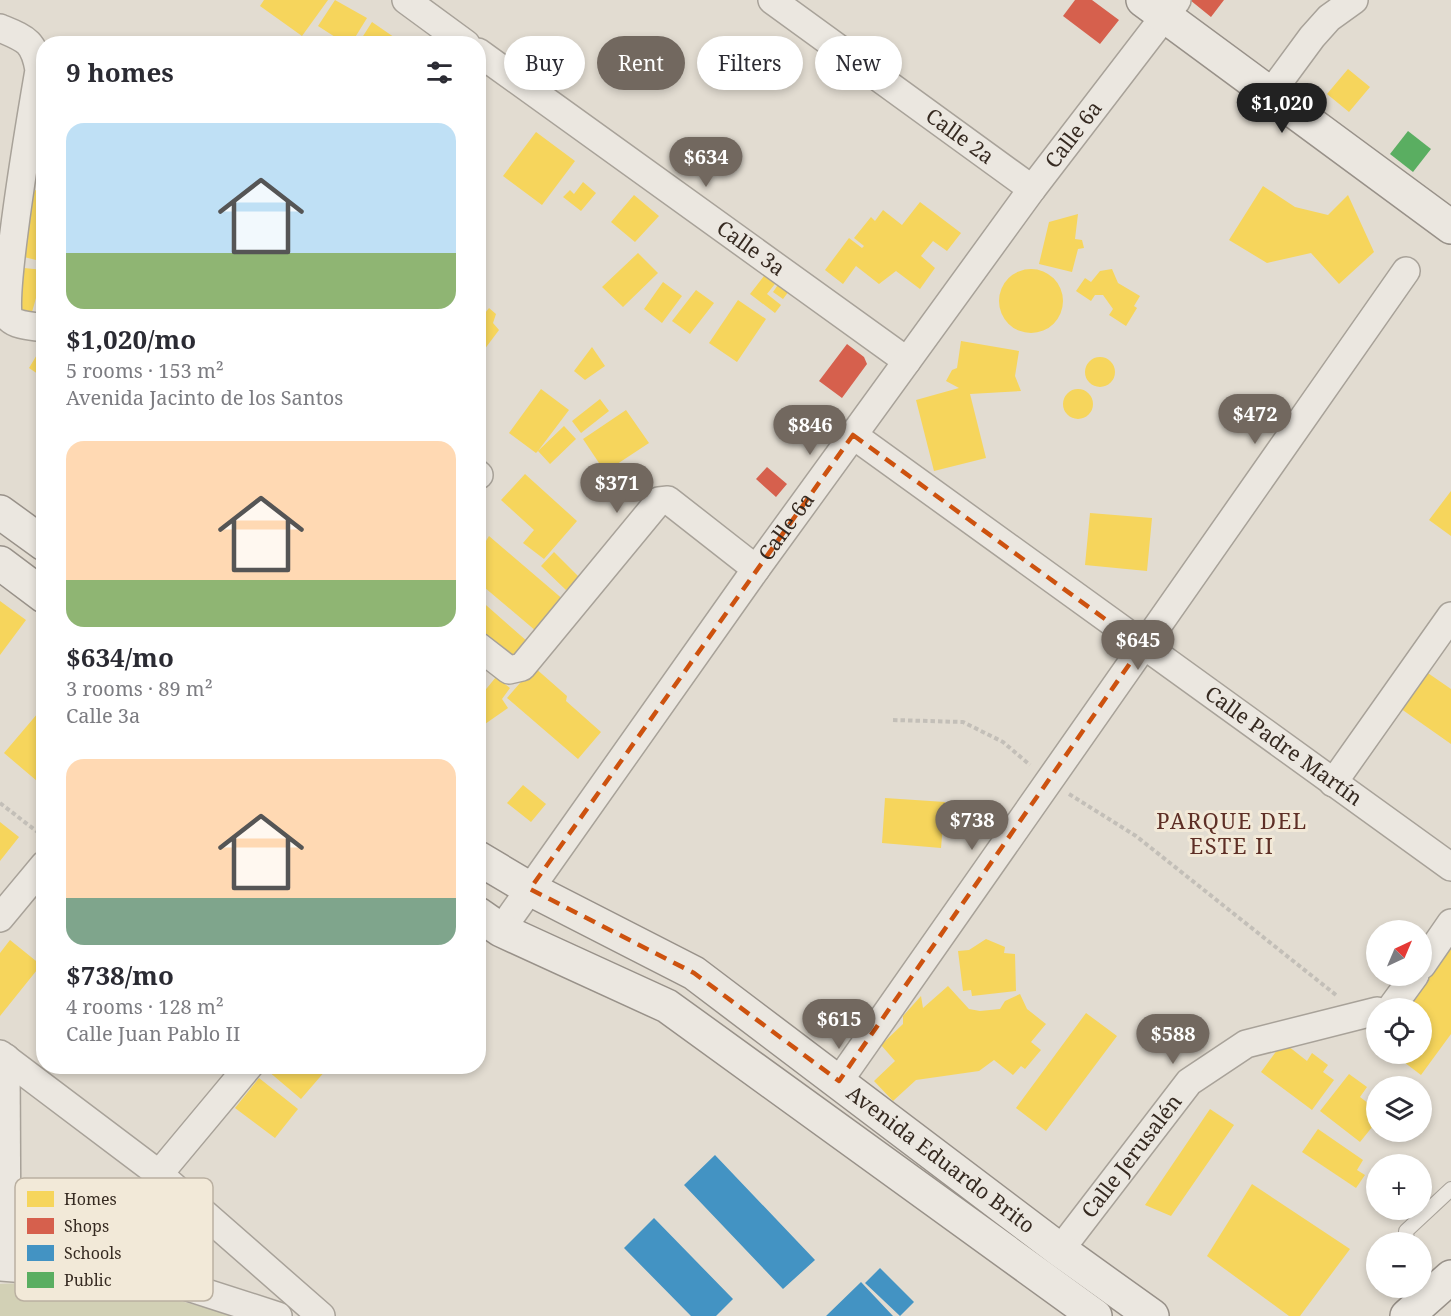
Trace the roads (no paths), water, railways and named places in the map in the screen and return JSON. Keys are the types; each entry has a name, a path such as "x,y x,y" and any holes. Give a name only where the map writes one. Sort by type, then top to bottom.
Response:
{"street":[{"path":"406,0 455,36"},
{"name":"Calle 2a","path":"772,0 1032,189"},
{"path":"1270,94 1311,37 1329,18 1354,0"},
{"path":"1162,5 1270,94 1451,227"},
{"name":"Calle 6a","path":"490,922 530,889 756,568 1032,189 1162,5"},
{"path":"0,28 26,39 36,53"},
{"name":"Calle 3a","path":"486,58 907,361"},
{"path":"36,122 33,173 2,263 3,297 9,319 36,326"},
{"path":"839,1081 1406,271"},
{"name":"Calle Padre Martín","path":"853,435 1142,646 1451,867"},
{"path":"486,652 509,670 522,667 659,501 668,500 756,568"},
{"path":"0,512 36,538"},
{"path":"0,563 36,590"},
{"path":"1333,783 1451,616"},
{"name":"Avenida Eduardo Brito","path":"486,863 530,889 694,973 1060,1250 1152,1316"},
{"path":"0,918 36,875"},
{"name":"Avenida Eduardo Brito","path":"490,922 667,1006 1095,1316"},
{"path":"1432,951 1451,923"},
{"path":"1398,998 1407,986"},
{"name":"Calle Jerusalén","path":"1060,1250 1188,1082 1246,1044 1366,1014"},
{"path":"3,1056 164,1178"},
{"path":"3,1056 3,1267"},
{"path":"159,1174 242,1074"},
{"path":"213,1221 321,1316"},
{"path":"1409,1308 1451,1277"},
{"path":"213,1295 278,1316"}],"lane":[{"path":"1406,1232 1451,1189"}],"district":[{"name":"PARQUE DEL ESTE II","path":"1232,834"}]}
